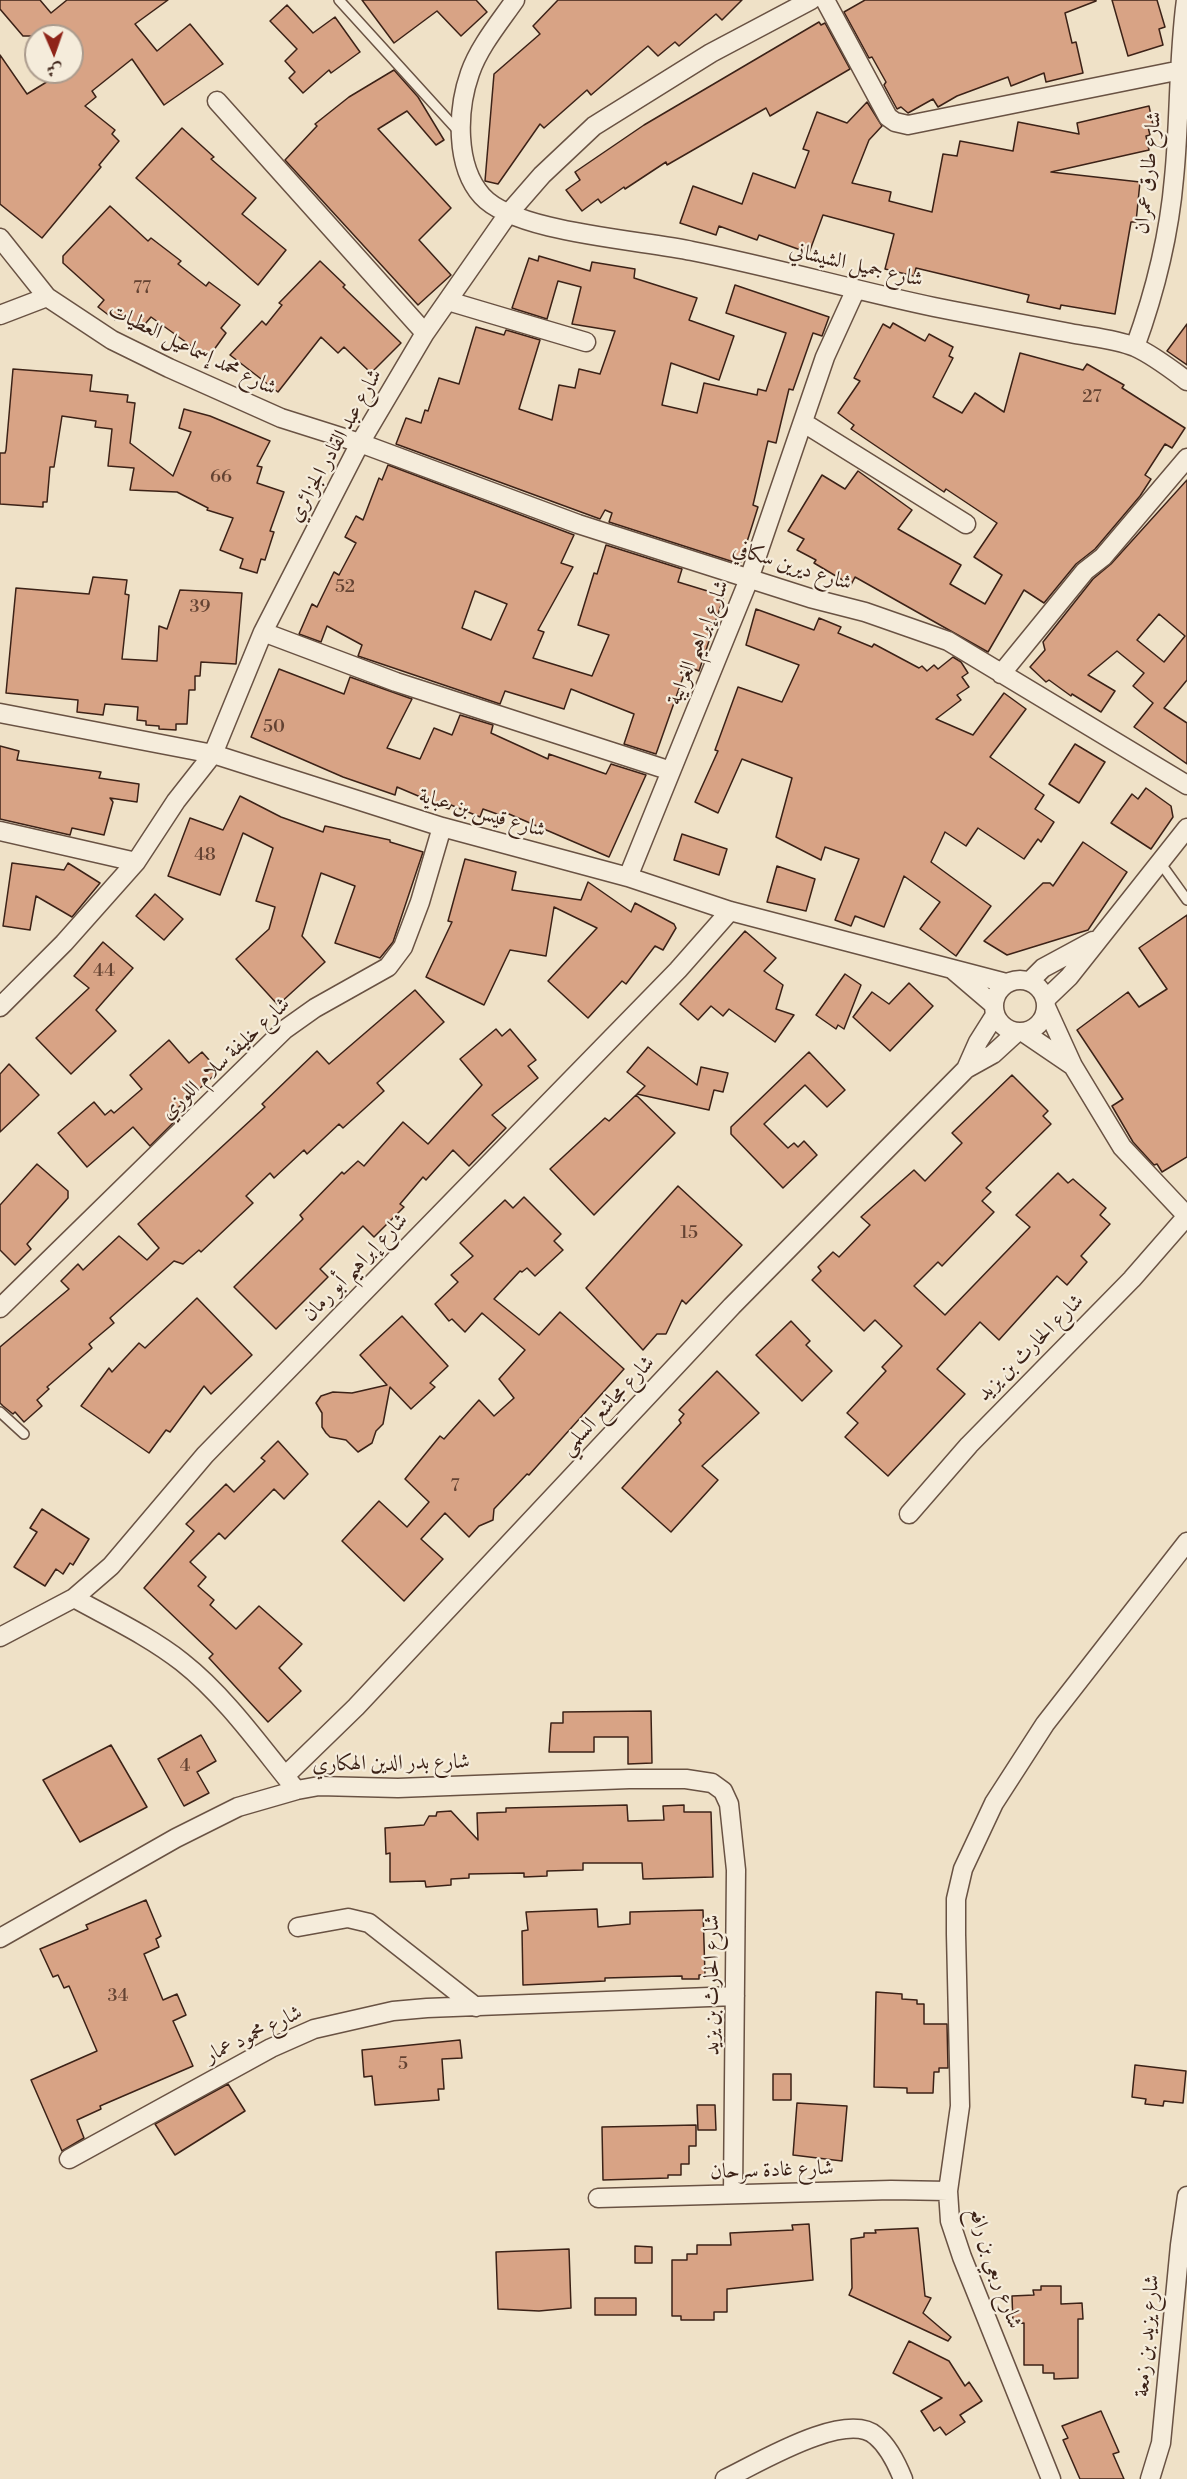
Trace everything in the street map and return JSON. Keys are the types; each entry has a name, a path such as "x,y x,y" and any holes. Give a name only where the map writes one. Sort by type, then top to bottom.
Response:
{"street":[{"name":"شارع جميل الشيشاني","path":"514,0 470,73 463,104 461,135 466,170 475,187 484,198 508,214 551,226 692,250 856,289 1135,347 1187,381"},
{"name":"شارع عبد القادر الجزائري","path":"0,1007 64,943 136,862 176,801 213,754 263,632 360,443 425,333 508,214 542,175 594,126 711,53 811,0"},
{"path":"825,0 888,117 901,124 908,125 1181,70"},
{"name":"شارع طارق عمران","path":"1135,347 1160,272 1181,182 1181,70 1186,0"},
{"path":"218,100 425,333"},
{"name":"شارع محمد إسماعيل العطيات","path":"0,238 47,297 112,340 281,418 360,443"},
{"name":"شارع إبراهيم الغرايبة","path":"628,877 749,579 825,357 856,289"},
{"path":"0,315 47,297"},
{"path":"448,301 586,342"},
{"path":"804,423 966,524"},
{"name":"شارع ديرين سكافي","path":"360,443 578,524 749,579 923,631 968,652 1187,785"},
{"path":"1001,674 1085,571 1103,557 1187,458"},
{"path":"263,632 396,682 671,771"},
{"name":"شارع قيس بن عباية","path":"0,713 213,754 442,827 628,877 730,911 1006,983"},
{"name":"شارع خليفة سلام اللوزي","path":"0,1308 284,1030 315,1008 388,967 403,947 417,911 442,827"},
{"path":"1020,1032 1039,1025 1046,1004 1070,977 1187,828"},
{"path":"0,831 136,862"},
{"name":"شارع إبراهيم أبو رمان","path":"0,1637 74,1598 111,1566 205,1455 678,970 730,911"},
{"path":"1030,981 1043,968 1100,937"},
{"name":"شارع قيس بن عباية","path":"950,967 994,1010"},
{"path":"1073,1066 1020,1032 1003,1026 994,1010 997,992 1006,983 1018,979 1030,981 1040,988 1073,1066 1122,1147 1187,1216"},
{"name":"شارع مجاشع السلمي","path":"966,1069 994,1010"},
{"name":"شارع مجاشع السلمي","path":"291,1783 356,1707 732,1306 966,1069 993,1054 1020,1032"},
{"name":"شارع الحارث بن يزيد","path":"909,1514 969,1445 1132,1279 1187,1216"},
{"name":"شارع ربعي بن رافع","path":"1051,2479 962,2258 950,2221 948,2191 961,2096 956,1899 961,1879 994,1803 1045,1724 1187,1542"},
{"path":"74,1598 144,1637 182,1662 213,1692 291,1783"},
{"name":"شارع بدر الدين الهكاري","path":"0,1938 176,1838 291,1783 398,1788 629,1779 686,1779 712,1783"},
{"name":"شارع الحارث بن يزيد","path":"712,1783 723,1791 729,1804 736,1870 733,2194"},
{"path":"298,1927 348,1918 369,1923 476,2007"},
{"name":"شارع محمود عمار","path":"69,2159 271,2048 314,2029 393,2011 735,1996"},
{"name":"شارع غادة سرحان","path":"598,2198 948,2191"},
{"name":"شارع يزيد بن زمعة","path":"1150,2479 1161,2443 1180,2245 1187,2196"},
{"path":"725,2479 801,2440 836,2431 861,2429 875,2434 887,2449 903,2479"}],"lane":[{"path":"339,0 461,135"},
{"path":"1159,861 1187,900"},
{"path":"0,1412 24,1434"}],"building":[{"path":"0,0 40,0 51,13 67,0 168,0 135,24 157,51 190,24 223,64 164,105 132,59 92,91 96,97 85,106 115,130 112,134 119,141 99,165 101,167 42,238 0,204 0,55 27,94 43,84 84,84 84,24 24,24 23,36 0,9"},
{"path":"362,0 476,0 487,12 461,36 437,11 394,43"},
{"path":"558,0 742,0 722,20 716,14 679,46 675,42 658,56 648,46 591,95 587,90 544,128 540,124 498,184 485,181 494,74 540,34 533,26"},
{"path":"865,0 1096,1 1065,13 1072,43 1076,42 1083,73 1046,82 1044,73 1011,86 1008,77 957,96 938,107 933,99 908,113 901,107 897,109 884,85 886,82 872,57 869,58 844,12"},
{"path":"1112,0 1157,0 1165,27 1159,29 1163,45 1128,56"},
{"path":"287,5 313,33 335,17 360,52 331,73 329,70 303,93 289,78 295,72 285,61 297,49 270,21"},
{"path":"819,22 821,25 825,23 850,69 770,116 766,108 667,165 666,162 601,203 598,199 582,211 566,190 580,180 575,172 644,125"},
{"path":"394,70 418,97 444,140 436,145 407,111 378,129 451,208 419,240 451,275 418,305 285,160 317,126 315,124 349,97"},
{"path":"867,102 882,126 869,140 852,183 891,192 889,201 932,212 943,154 957,156 960,141 1013,151 1018,122 1079,134 1077,123 1149,106 1153,125 1148,127 1150,135 1146,136 1149,150 1051,172 1140,182 1136,222 1131,222 1115,314 1061,305 1060,309 1027,302 1029,295 916,268 914,276 885,269 894,234 823,215 809,253 759,235 757,240 719,226 716,235 680,223 693,186 742,204 753,173 795,188 809,151 803,149 817,112 847,123"},
{"path":"182,128 214,157 211,159 256,198 242,214 286,250 258,285 136,178"},
{"path":"110,206 148,241 151,238 181,261 178,264 206,286 209,282 240,305 221,328 226,333 208,358 151,317 140,330 119,314 115,320 98,307 104,300 63,263 63,256"},
{"path":"539,256 590,271 592,262 635,269 634,278 697,298 689,320 734,336 719,380 671,363 662,405 697,413 704,383 757,395 758,389 766,391 786,333 726,313 735,285 829,317 822,336 813,333 793,390 789,389 776,443 768,441 753,505 758,507 740,564 609,522 612,513 605,510 600,519 396,444 406,418 421,423 425,410 428,411 439,378 459,384 476,327 504,335 506,330 540,340 519,409 552,420 559,385 575,388 579,369 600,374 615,331 572,324 581,287 558,281 547,319 512,308 529,258 538,261"},
{"path":"320,261 345,285 343,287 401,343 371,373 344,347 338,353 321,337 278,392 230,355 262,321 266,325 282,305 279,303"},
{"path":"893,323 925,341 929,334 953,347 949,356 953,358 933,397 962,413 975,393 1004,412 1020,353 1083,370 1087,364 1124,385 1122,388 1185,428 1172,448 1165,444 1145,475 1151,479 1140,496 1095,549 1076,564 1044,603 1024,590 988,652 855,577 851,585 814,563 816,560 797,550 804,539 788,531 822,475 845,489 858,471 912,510 898,529 961,565 950,584 985,604 1002,575 974,557 997,523 946,489 944,492 851,429 854,425 838,413 860,381 854,378 883,324 890,328"},
{"path":"1187,324 1187,365 1167,351"},
{"path":"13,369 92,375 90,391 128,395 127,402 135,403 130,443 173,476 191,432 179,428 184,409 210,416 270,441 257,466 262,467 257,483 284,492 270,531 274,532 265,560 261,559 257,573 240,568 243,559 220,550 233,518 207,510 208,508 177,492 130,490 134,468 108,466 112,429 95,427 96,421 62,416 54,467 50,467 47,502 43,502 43,507 0,504 0,453 5,453 6,450"},
{"path":"388,465 574,535 561,563 573,567 538,630 544,632 533,658 592,676 609,635 578,625 594,573 597,574 606,545 682,569 678,582 724,596 699,671 687,666 656,754 624,744 634,714 571,689 564,709 505,691 500,704 358,656 362,645 327,626 321,642 299,634 312,604 317,607 334,572 339,575 356,543 345,537 356,516 363,520 379,478 382,480","holes":["475,591 507,604 491,640 462,628"]},
{"path":"1187,480 1187,680 1164,708 1187,723 1187,764 1134,727 1153,703 1133,686 1144,673 1117,651 1088,675 1115,691 1101,712 1072,694 1071,696 1049,680 1046,682 1030,667 1045,650 1043,642 1093,579 1111,564","holes":["1159,614 1185,636 1164,662 1137,640"]},
{"path":"93,577 127,580 125,594 129,595 122,659 157,661 159,626 167,629 180,590 242,593 236,664 201,662 200,676 195,676 195,690 189,690 187,724 176,724 176,730 159,729 159,726 146,725 146,721 137,720 138,707 105,704 103,715 77,712 78,700 6,693 16,588 89,594"},
{"path":"756,609 814,630 819,618 841,627 838,633 872,647 874,644 919,668 922,666 927,671 934,665 938,669 953,657 961,662 968,673 962,677 969,687 957,695 961,700 936,719 973,735 1004,693 1026,709 990,757 1044,795 1035,809 1054,822 1041,842 1038,839 1024,859 978,828 966,846 945,832 931,862 991,906 956,956 920,929 940,902 904,876 884,927 855,916 851,926 835,920 859,859 825,847 821,860 776,837 792,778 742,759 718,813 695,802 718,751 715,750 738,687 782,702 799,665 746,645"},
{"path":"279,669 344,694 350,677 412,699 387,748 420,759 434,728 452,735 460,715 493,725 491,733 548,759 549,754 606,774 611,764 646,775 609,857 502,811 500,815 483,809 480,817 451,805 449,809 397,787 395,795 343,777 251,737"},
{"path":"1075,744 1105,762 1079,803 1049,784"},
{"path":"0,746 19,751 17,760 101,772 99,778 139,784 137,802 110,798 113,802 104,835 72,828 70,835 0,819"},
{"path":"1146,788 1171,806 1173,817 1151,849 1111,823 1132,794 1138,799"},
{"path":"240,796 281,817 323,832 325,826 390,840 390,842 423,852 393,942 380,958 335,943 355,886 321,873 302,936 325,962 278,1005 236,959 269,929 275,907 256,901 273,848 243,833 220,895 168,876 190,818 223,830"},
{"path":"682,834 727,849 719,875 674,860"},
{"path":"1083,842 1127,872 1088,930 1007,955 984,941 1043,883 1050,883 1053,886"},
{"path":"465,859 516,872 512,890 581,900 588,882 631,912 635,903 674,924 676,928 663,950 655,946 626,984 622,981 588,1018 548,981 597,928 554,907 546,956 510,950 484,1005 426,977 452,922 448,921"},
{"path":"12,863 64,870 68,863 100,883 72,917 36,896 30,930 3,926"},
{"path":"777,866 815,879 806,911 767,902"},
{"path":"155,894 183,919 164,940 136,916"},
{"path":"1187,915 1187,1157 1162,1172 1157,1164 1154,1165 1133,1142 1112,1106 1123,1099 1077,1030 1128,992 1139,1007 1167,989 1139,948"},
{"path":"745,931 776,958 764,971 783,985 776,1009 794,1015 775,1042 729,1009 723,1016 711,1006 698,1020 680,1004"},
{"path":"103,942 133,968 96,1010 116,1031 71,1074 36,1038 89,988 74,976"},
{"path":"845,974 861,985 844,1029 838,1025 836,1029 816,1015"},
{"path":"909,983 933,1006 890,1051 853,1017 872,992 889,1004"},
{"path":"415,990 444,1022 377,1083 384,1091 343,1128 339,1124 307,1154 304,1150 274,1178 270,1173 246,1196 253,1203 201,1252 199,1250 183,1264 174,1261 110,1318 114,1323 89,1344 92,1348 47,1387 49,1389 37,1400 42,1406 24,1422 15,1412 13,1414 3,1406 0,1403 0,1347 69,1289 61,1281 78,1264 83,1270 119,1236 147,1260 159,1248 138,1224 265,1107 262,1104 317,1051 329,1064"},
{"path":"496,1029 502,1036 510,1029 536,1060 528,1066 538,1078 492,1115 506,1128 469,1166 453,1150 426,1180 423,1177 400,1204 404,1207 374,1237 363,1226 320,1269 328,1277 276,1329 234,1287 303,1219 300,1215 342,1172 344,1174 358,1161 364,1166 403,1122 428,1144 482,1085 460,1059"},
{"path":"169,1040 189,1063 202,1052 219,1071 170,1115 175,1121 150,1146 133,1127 87,1167 58,1133 94,1102 105,1115 111,1110 114,1113 142,1089 130,1075"},
{"path":"648,1047 697,1085 701,1067 728,1073 723,1092 714,1090 709,1110 637,1094 645,1086 627,1072"},
{"path":"809,1052 845,1090 827,1107 805,1085 764,1124 788,1148 794,1143 798,1147 804,1141 817,1155 783,1188 731,1134 731,1127"},
{"path":"9,1064 39,1095 0,1132 0,1074"},
{"path":"1012,1075 1048,1111 1043,1116 1051,1124 986,1188 991,1192 982,1201 994,1212 942,1266 938,1262 914,1286 945,1315 1030,1227 1016,1215 1058,1173 1068,1183 1073,1179 1106,1208 1100,1215 1110,1224 1081,1256 1087,1262 1067,1285 1057,1276 999,1340 980,1322 937,1369 965,1394 888,1476 845,1437 858,1423 847,1413 886,1371 882,1367 902,1346 875,1320 864,1331 812,1280 821,1271 818,1267 833,1252 839,1257 870,1225 861,1217 914,1170 925,1181 962,1143 952,1133"},
{"path":"636,1095 675,1133 594,1215 550,1169 605,1118 609,1121"},
{"path":"37,1164 68,1191 68,1198 27,1244 31,1249 15,1265 0,1250 0,1205"},
{"path":"678,1186 742,1245 686,1304 682,1300 666,1334 657,1334 643,1350 586,1288"},
{"path":"524,1197 561,1234 554,1241 563,1250 535,1276 527,1268 520,1271 494,1299 539,1335 560,1312 624,1369 529,1475 527,1474 494,1509 493,1520 479,1526 469,1537 445,1513 421,1539 443,1559 404,1601 342,1541 379,1501 407,1527 429,1502 405,1479 440,1436 444,1439 479,1400 494,1416 514,1398 499,1379 525,1350 482,1313 465,1332 452,1319 449,1321 435,1304 458,1282 451,1275 473,1256 460,1243 505,1200 513,1208"},
{"path":"197,1298 252,1355 211,1394 204,1386 170,1432 166,1430 149,1453 81,1406 109,1368 112,1372 139,1343 145,1348"},
{"path":"402,1316 448,1366 430,1383 435,1387 411,1409 390,1387 383,1424 376,1431 372,1443 358,1452 346,1440 330,1437 326,1433 322,1427 322,1413 316,1403 321,1396 333,1392 352,1393 387,1385 360,1355"},
{"path":"791,1321 810,1341 806,1345 832,1371 802,1401 756,1355"},
{"path":"717,1371 759,1413 702,1466 718,1480 671,1532 622,1488 681,1423 679,1420 684,1414 679,1410"},
{"path":"278,1441 308,1474 284,1499 274,1489 225,1539 219,1533 190,1562 206,1577 198,1586 214,1600 210,1605 236,1629 259,1606 302,1644 279,1668 301,1691 268,1722 209,1658 213,1654 144,1588 194,1531 186,1524 226,1484 234,1492 265,1461 261,1458"},
{"path":"42,1509 89,1539 73,1565 70,1563 63,1574 56,1569 45,1586 14,1567 37,1532 30,1528"},
{"path":"651,1711 652,1763 628,1764 628,1737 594,1737 594,1752 549,1752 551,1723 563,1723 563,1712"},
{"path":"201,1735 216,1761 197,1772 209,1793 184,1806 158,1759"},
{"path":"111,1745 147,1807 80,1842 43,1780"},
{"path":"627,1805 628,1821 664,1820 663,1806 684,1805 684,1812 711,1812 713,1877 643,1879 642,1863 583,1863 583,1870 547,1871 547,1876 524,1877 524,1873 469,1874 469,1878 451,1879 451,1885 426,1887 425,1881 390,1882 390,1853 386,1854 385,1828 424,1825 429,1816 436,1816 437,1812 451,1811 478,1840 477,1813 506,1812 506,1808"},
{"path":"146,1900 161,1936 156,1939 159,1947 144,1954 163,2000 177,1994 186,2015 173,2021 193,2066 100,2106 101,2109 77,2120 84,2138 62,2151 31,2080 97,2051 69,1986 64,1988 58,1975 53,1977 40,1949 88,1929 86,1925"},
{"path":"597,1909 598,1927 630,1924 630,1912 703,1910 705,1975 699,1975 699,1979 682,1979 682,1976 605,1978 605,1981 523,1985 522,1931 528,1930 526,1912"},
{"path":"876,1992 902,1994 902,1999 917,2000 917,2004 924,2004 924,2024 947,2024 948,2068 939,2068 939,2072 934,2072 933,2093 907,2093 907,2088 874,2087"},
{"path":"460,2040 462,2058 442,2059 444,2089 438,2089 439,2100 375,2105 372,2076 364,2077 362,2050"},
{"path":"1135,2065 1186,2071 1183,2103 1164,2101 1163,2106 1145,2104 1146,2099 1132,2097"},
{"path":"773,2074 791,2074 791,2100 773,2100"},
{"path":"228,2084 245,2111 175,2155 155,2124"},
{"path":"797,2103 847,2106 842,2161 793,2155"},
{"path":"697,2105 715,2105 716,2130 698,2130"},
{"path":"696,2125 696,2146 689,2146 689,2164 681,2164 681,2175 668,2175 668,2178 603,2180 602,2127"},
{"path":"809,2224 813,2280 727,2289 727,2312 714,2312 714,2320 681,2320 681,2316 672,2316 672,2260 687,2260 687,2254 697,2254 697,2245 731,2245 730,2233 793,2230 792,2225"},
{"path":"918,2228 925,2296 931,2298 923,2313 951,2337 948,2341 849,2295 852,2288 851,2239 864,2237 864,2233 876,2233 875,2230"},
{"path":"635,2246 652,2247 652,2263 635,2263"},
{"path":"569,2249 571,2308 539,2311 498,2309 496,2252"},
{"path":"1041,2286 1061,2286 1061,2304 1082,2303 1083,2319 1078,2319 1078,2378 1054,2379 1054,2373 1043,2373 1043,2365 1024,2365 1024,2323 1013,2324 1012,2296 1034,2295 1033,2290 1041,2290"},
{"path":"595,2298 636,2298 636,2315 595,2315"},
{"path":"909,2341 949,2361 965,2386 969,2382 982,2401 960,2415 965,2422 946,2435 940,2427 934,2431 921,2411 942,2398 893,2373"},
{"path":"1101,2411 1119,2452 1113,2454 1124,2479 1080,2479 1063,2440 1068,2438 1062,2426"}]}
